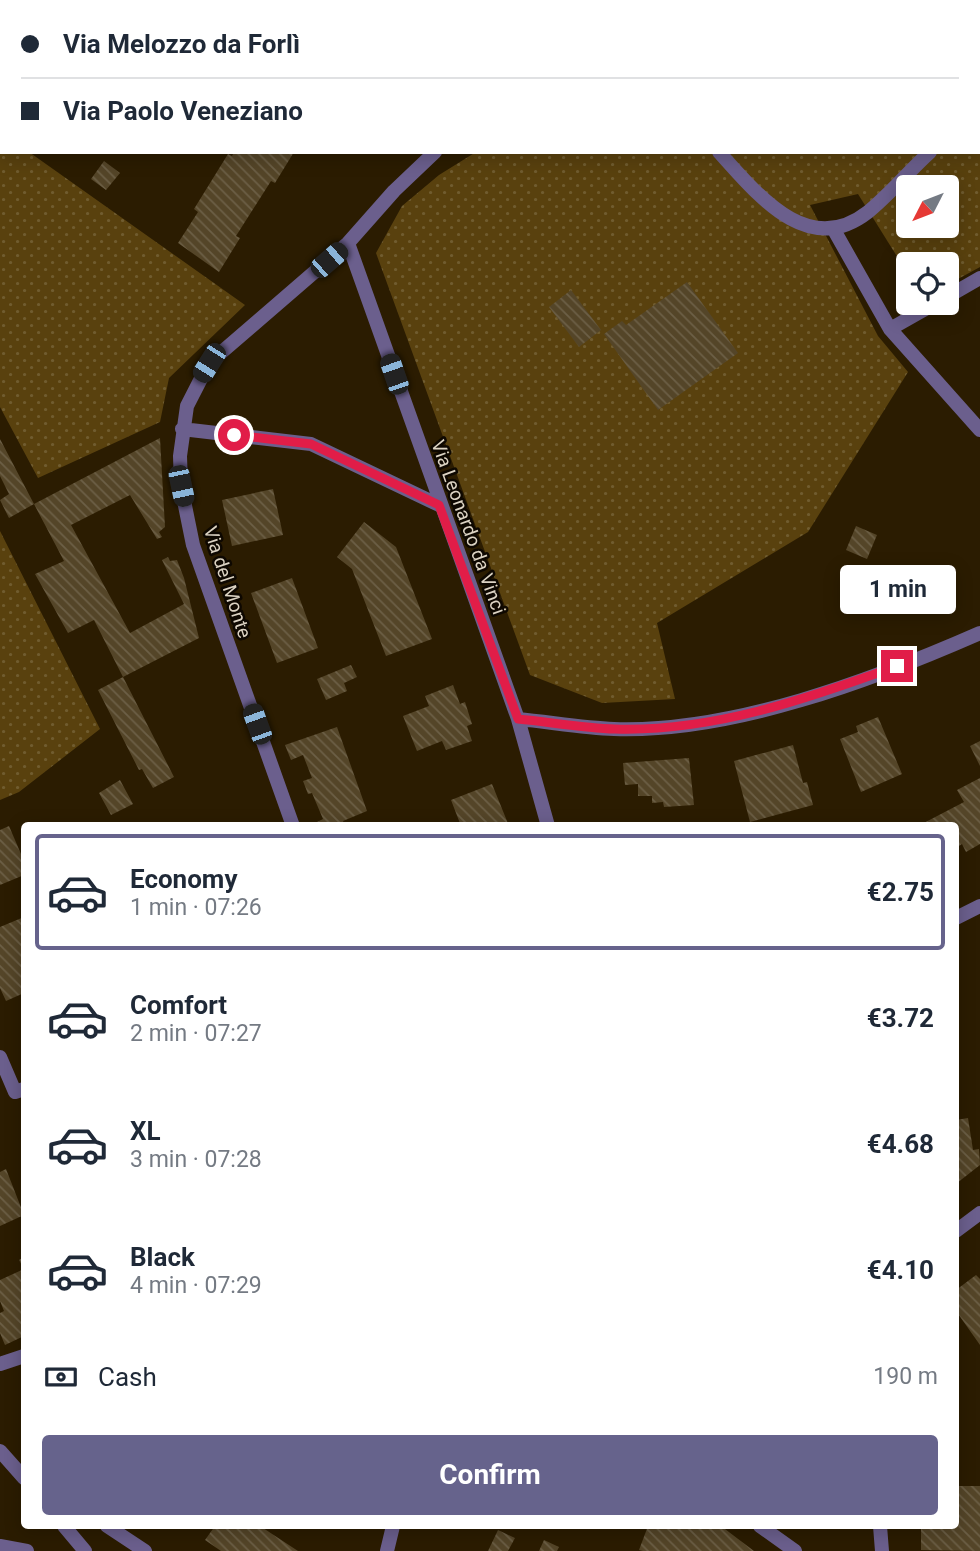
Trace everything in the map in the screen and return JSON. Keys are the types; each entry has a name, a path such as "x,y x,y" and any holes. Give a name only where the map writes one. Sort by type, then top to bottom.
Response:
{"street":[{"name":"Via del Monte","path":"292,822 193,545 181,486 182,429 194,388 209,363 348,243 394,191 433,154"},
{"path":"721,154 788,219 813,230 834,230 867,213 928,154"},
{"path":"834,230 890,329 980,430"},
{"name":"Via Leonardo da Vinci","path":"348,243 439,505 518,719 547,822"},
{"path":"959,290 980,278"},
{"path":"890,329 915,315"},
{"path":"182,429 311,444 439,505"},
{"path":"518,719 614,729 678,726 736,717 845,685 980,633"},
{"path":"959,916 980,906"},
{"path":"0,1057 15,1092 21,1089"},
{"path":"959,1229 980,1213"},
{"path":"0,1364 21,1357"},
{"path":"3,1454 21,1468"},
{"path":"3,1454 21,1475"},
{"path":"67,1529 85,1551"},
{"path":"112,1529 145,1551"},
{"path":"387,1551 392,1529"},
{"path":"765,1529 790,1550"},
{"path":"880,1529 882,1551"},
{"path":"1,1549 27,1551"}],"shaded area":[{"path":"0,154 32,154 245,305 169,378 160,422 38,478 0,407"},
{"path":"473,154 980,154 980,267 959,278 959,252 896,252 896,255 858,194 810,205 878,336 908,372 808,532 657,623 675,699 602,703 530,675 376,253 402,206 439,175"},
{"path":"0,531 100,729 19,792 0,800"}],"building":[{"path":"228,154 293,154 275,183 271,181 236,236 240,238 219,272 178,243 198,212 194,209"},
{"path":"104,161 120,173 106,190 91,179"},
{"path":"687,282 738,353 658,410 604,334 622,321 626,325"},
{"path":"571,290 601,330 579,347 549,307"},
{"path":"160,438 165,527 159,532 162,537 157,539 130,495 71,525 130,633 184,604 162,560 168,557 170,561 177,560 184,578 199,638 123,677 94,620 68,633 35,574 64,561 34,504"},
{"path":"0,439 34,504 9,518 0,500 9,494 0,476"},
{"path":"273,489 283,535 232,546 222,500"},
{"path":"364,522 396,547 432,639 386,656 352,569 337,557"},
{"path":"856,526 877,535 867,559 846,550"},
{"path":"292,578 318,648 277,663 251,593"},
{"path":"351,665 357,677 344,683 347,691 326,700 317,679"},
{"path":"123,677 174,777 153,788 142,769 139,770 98,690"},
{"path":"453,685 460,704 465,702 472,724 467,726 472,741 446,750 442,741 417,751 403,716 429,706 425,696"},
{"path":"878,717 902,774 861,792 840,739 858,732 856,726"},
{"path":"337,727 367,811 343,822 317,822 323,819 312,793 308,794 303,781 312,778 303,755 291,760 285,745"},
{"path":"980,741 980,766 970,746"},
{"path":"793,745 803,783 807,782 813,805 750,822 734,761"},
{"path":"689,758 694,805 664,807 663,802 652,803 652,796 638,796 638,784 625,785 623,763"},
{"path":"980,778 980,844 966,852 962,844 959,846 959,822 926,822 964,802 957,790"},
{"path":"120,780 133,804 111,815 99,793"},
{"path":"492,784 507,822 459,822 451,800"},
{"path":"9,826 21,854 21,876 0,885 0,830"},
{"path":"21,918 21,994 6,1001 0,988 0,927"},
{"path":"968,1118 973,1150 979,1149 980,1165 959,1181 959,1120"},
{"path":"6,1169 21,1207 21,1216 0,1226 0,1172"},
{"path":"21,1270 21,1337 5,1345 0,1333 0,1313 4,1311 0,1301 0,1280"},
{"path":"976,1275 980,1279 980,1345 959,1315 959,1288"},
{"path":"959,1486 980,1486 980,1551 921,1550 921,1529 959,1529"},
{"path":"213,1529 265,1529 298,1551 221,1551 205,1540"},
{"path":"647,1529 725,1529 754,1551 643,1551 639,1550"},
{"path":"498,1530 515,1538 508,1551 488,1551"},
{"path":"544,1540 559,1547 557,1551 539,1551"}],"route":[{"path":"234,435 311,444 371,470 439,505 518,719 614,729 678,726 736,717 845,685 897,666"}]}
